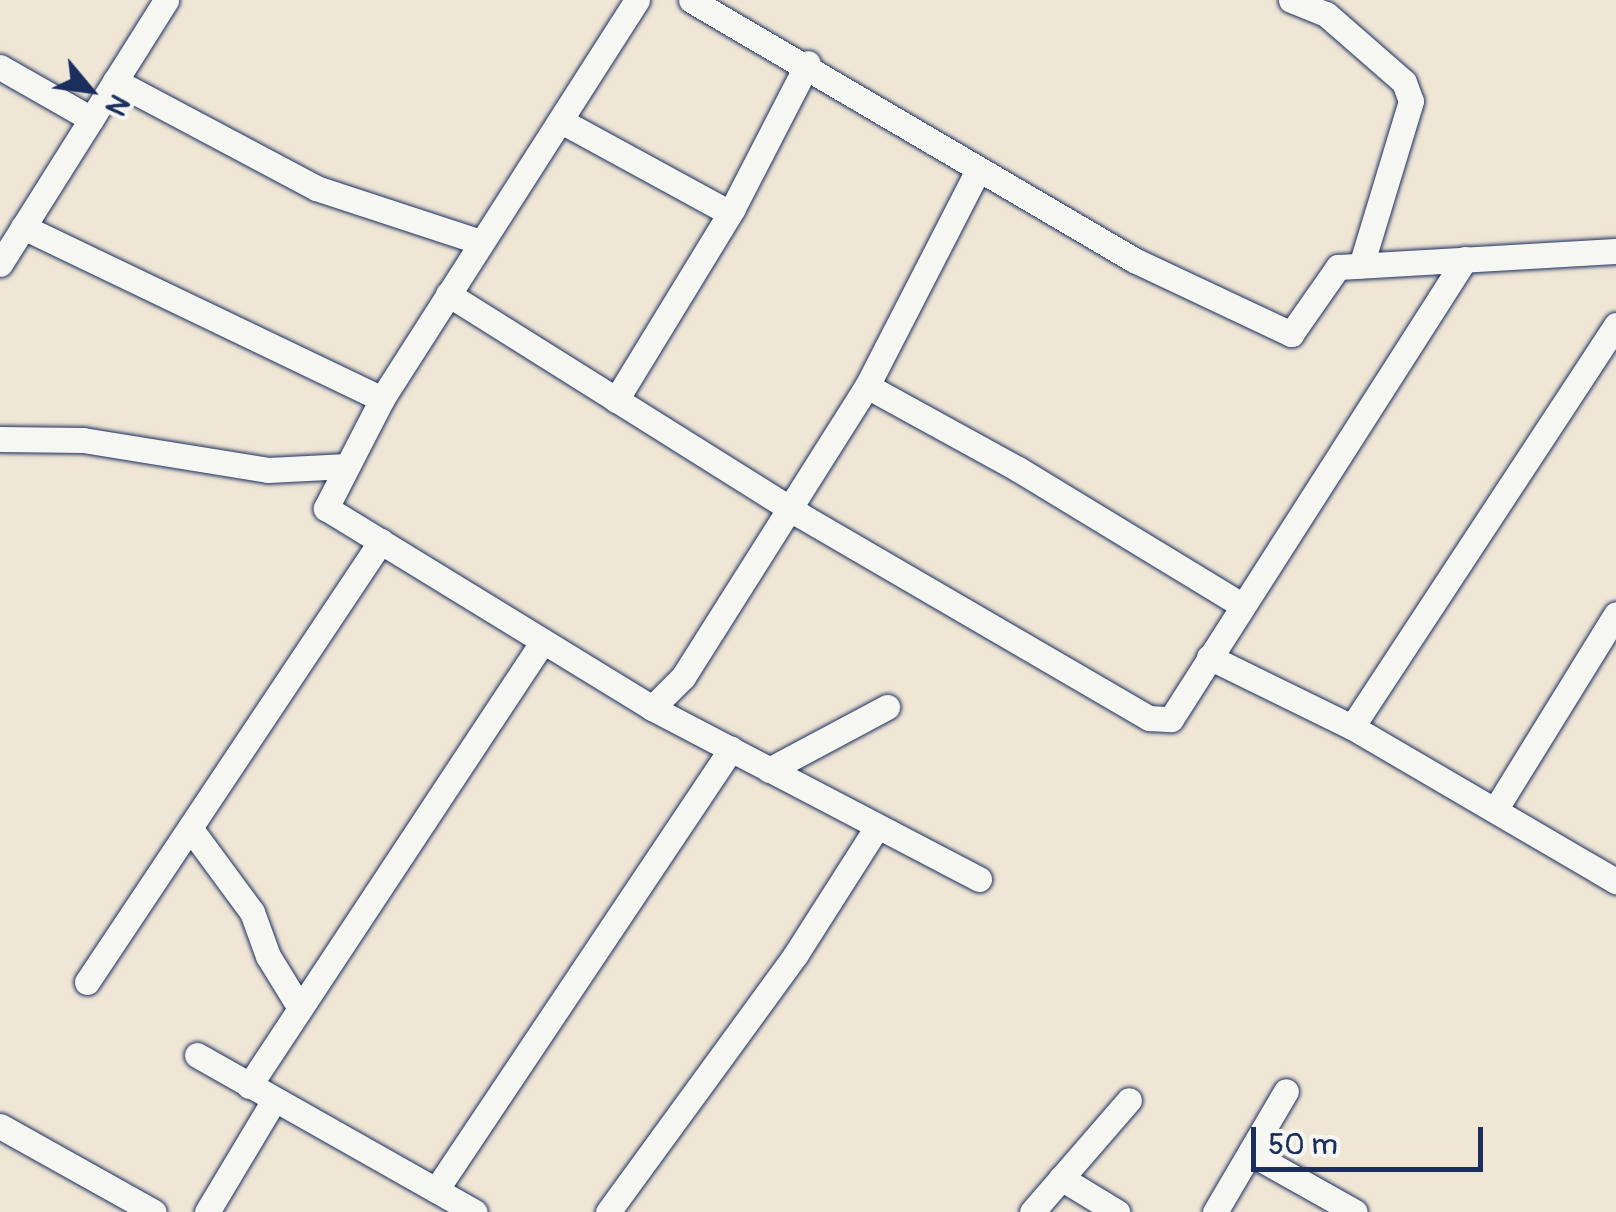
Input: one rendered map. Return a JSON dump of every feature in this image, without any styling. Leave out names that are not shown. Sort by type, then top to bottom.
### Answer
[{"type":"street","points":[[2,258],[166,0]]},
{"type":"street","points":[[637,0],[563,122],[480,242],[382,399],[326,508],[652,708],[979,879]]},
{"type":"street","points":[[691,0],[808,64],[842,92],[1134,260],[1291,334],[1338,266],[1616,250]]},
{"type":"street","points":[[1291,0],[1326,14],[1404,82],[1411,101],[1362,266]]},
{"type":"street","points":[[616,400],[730,213],[808,64]]},
{"type":"street","points":[[0,67],[91,119]]},
{"type":"street","points":[[115,80],[316,188],[480,242]]},
{"type":"street","points":[[563,122],[730,213]]},
{"type":"street","points":[[652,708],[684,677],[866,386],[978,170]]},
{"type":"street","points":[[24,227],[382,399]]},
{"type":"street","points":[[448,294],[789,508],[1149,718],[1170,719],[1465,259]]},
{"type":"street","points":[[1352,727],[1616,325]]},
{"type":"street","points":[[866,386],[1018,468],[1242,606]]},
{"type":"street","points":[[0,439],[83,440],[268,470],[347,466]]},
{"type":"street","points":[[88,982],[381,542]]},
{"type":"street","points":[[1495,810],[1616,614]]},
{"type":"street","points":[[249,1086],[543,641]]},
{"type":"street","points":[[1209,657],[1352,727],[1616,881]]},
{"type":"street","points":[[769,770],[888,707]]},
{"type":"street","points":[[436,1190],[732,749]]},
{"type":"street","points":[[608,1212],[796,954],[877,827]]},
{"type":"street","points":[[190,828],[252,912],[268,956],[300,1008]]},
{"type":"street","points":[[197,1055],[475,1212]]},
{"type":"street","points":[[1215,1212],[1286,1091]]},
{"type":"street","points":[[208,1212],[274,1100]]},
{"type":"street","points":[[1032,1212],[1129,1100]]},
{"type":"street","points":[[0,1126],[154,1212]]},
{"type":"street","points":[[1250,1152],[1355,1212]]},
{"type":"street","points":[[1062,1178],[1117,1212]]}]
